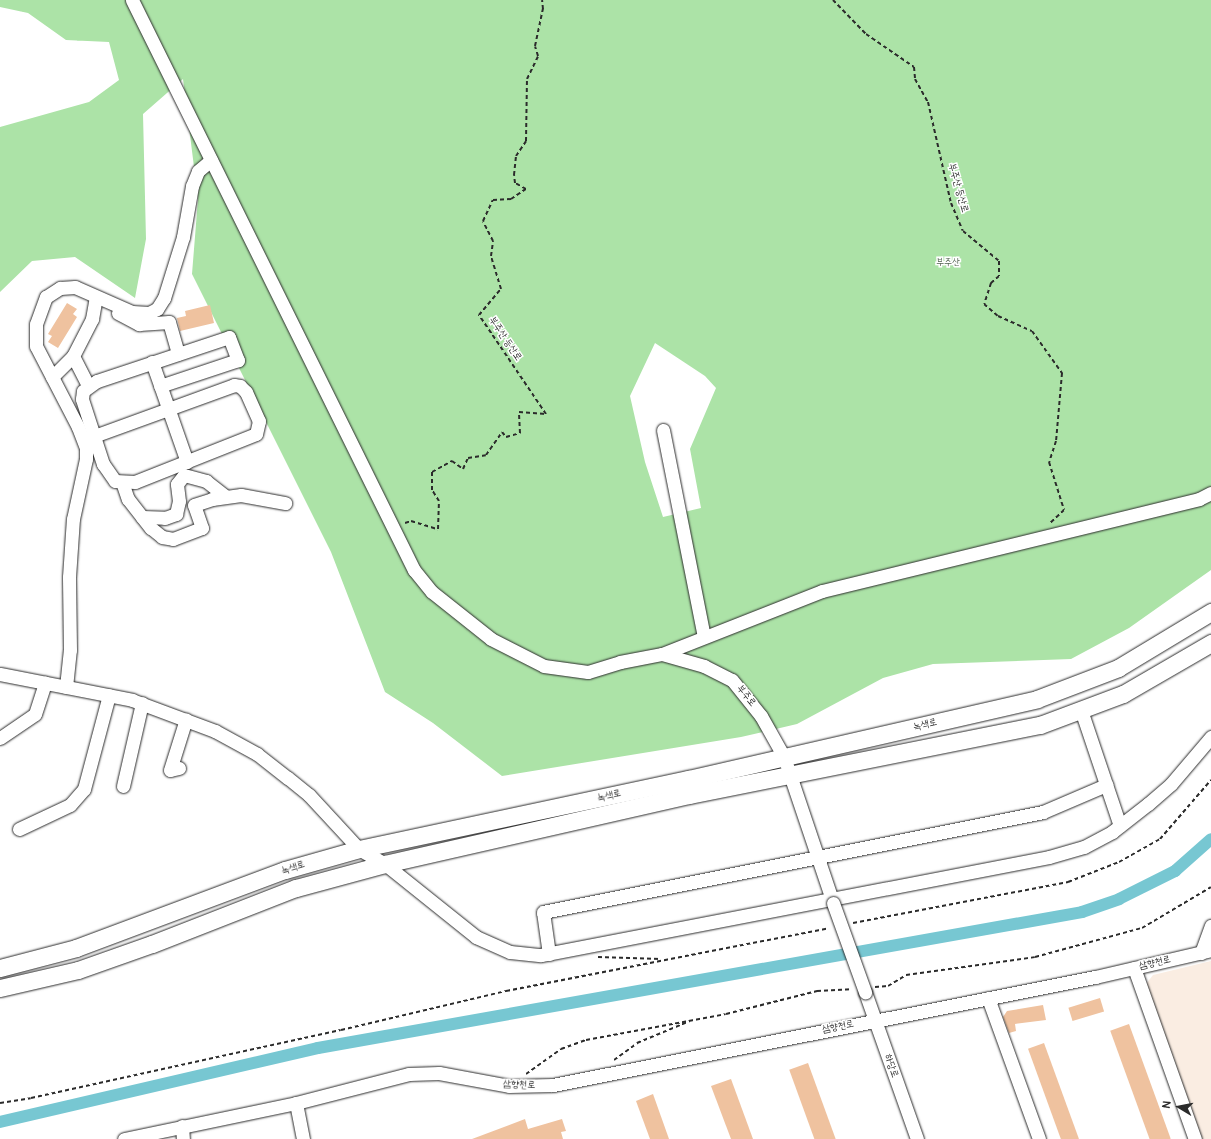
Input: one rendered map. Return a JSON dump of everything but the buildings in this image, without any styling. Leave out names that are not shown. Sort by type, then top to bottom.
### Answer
[{"type":"main road","name":"녹색로","points":[[0,968],[76,948],[285,870],[359,849],[784,757],[1037,699],[1118,668],[1211,612]]},
{"type":"main road","name":"녹색로","points":[[0,988],[78,970],[152,944],[296,888],[385,864],[689,795],[1040,725],[1122,694],[1211,643]]},
{"type":"street","points":[[132,0],[414,570],[432,592],[491,639],[544,666],[588,672],[620,662],[662,654],[822,591],[1199,499],[1211,493]]},
{"type":"street","points":[[66,687],[70,650],[69,577],[73,519],[86,458],[86,448],[78,427],[36,346],[36,324],[46,297],[60,288],[75,287],[132,312],[149,313],[157,309],[164,298],[183,238],[192,186],[198,171],[211,160]]},
{"type":"street","points":[[52,377],[73,356],[92,319],[96,296]]},
{"type":"street","points":[[116,306],[119,314],[139,324],[169,322],[178,354]]},
{"type":"street","points":[[94,436],[234,385],[240,386],[246,392],[259,421],[256,434],[251,438],[135,482],[122,482],[110,476],[94,436],[82,399],[83,391],[88,386],[152,362],[229,337],[238,360],[160,386]]},
{"type":"street","points":[[73,356],[88,386]]},
{"type":"street","points":[[152,362],[187,462]]},
{"type":"street","points":[[663,430],[704,637]]},
{"type":"street","points":[[142,517],[165,518],[176,514],[179,501],[176,484],[184,475],[206,481],[225,496]]},
{"type":"street","points":[[122,482],[128,499],[142,517],[162,537],[173,538],[202,528],[194,505],[225,496],[241,495],[285,503]]},
{"type":"street","name":"부주로","points":[[662,654],[704,666],[732,680],[761,716],[784,757]]},
{"type":"street","points":[[0,674],[109,695],[142,703],[215,731],[257,754],[310,795],[359,849],[385,864],[476,937],[510,952],[548,954],[832,900],[1084,847],[1120,826],[1171,784],[1211,737]]},
{"type":"street","points":[[0,738],[35,714],[45,683]]},
{"type":"street","points":[[19,829],[70,805],[84,789],[109,695]]},
{"type":"street","points":[[123,786],[142,703]]},
{"type":"street","points":[[1081,710],[1120,826]]},
{"type":"street","points":[[179,768],[170,770],[186,719]]},
{"type":"street","points":[[784,757],[789,776],[832,900]]},
{"type":"street","points":[[548,954],[543,912],[1043,812],[1106,785]]},
{"type":"street","name":"하당로","points":[[832,900],[917,1139]]},
{"type":"street","points":[[1206,952],[1211,926]]},
{"type":"street","name":"삼향천로","points":[[130,1138],[296,1103],[409,1074],[439,1073],[509,1086],[553,1085],[988,998],[1206,952]]},
{"type":"street","points":[[1134,968],[1195,1139]]},
{"type":"street","points":[[988,998],[1039,1139]]},
{"type":"street","points":[[296,1103],[303,1139]]},
{"type":"street","points":[[182,1126],[183,1139]]},
{"type":"path","name":"부주산 등산로","points":[[394,528],[411,520],[438,529],[439,501],[432,490],[432,472],[452,461],[463,469],[468,458],[486,455],[502,432],[506,437],[520,433],[519,412],[546,414],[479,315],[501,289],[491,256],[493,241],[483,221],[493,200],[511,199],[526,189],[515,183],[514,175],[516,156],[526,141],[527,79],[538,56],[535,46],[543,9],[542,0]]},
{"type":"path","name":"부주산 등산로","points":[[833,0],[866,34],[914,67],[915,79],[928,102],[951,203],[963,231],[999,261],[999,276],[991,283],[984,304],[998,316],[1032,331],[1062,373],[1056,441],[1049,462],[1064,510],[1050,523],[1043,525]]},
{"type":"path","points":[[845,924],[1068,882],[1119,862],[1160,839],[1211,780]]},
{"type":"path","points":[[0,1103],[31,1098],[334,1032],[506,991],[830,927]]},
{"type":"path","points":[[596,957],[666,959]]},
{"type":"path","points":[[608,1064],[636,1043],[695,1019]]},
{"type":"shaded area","points":[[1211,961],[1211,1139],[1201,1139],[1146,984],[1153,975]]},
{"type":"green space","name":"부주산","points":[[0,0],[1211,0],[1211,570],[1129,628],[1071,659],[933,664],[883,678],[797,724],[741,737],[502,776],[433,723],[385,692],[331,552],[192,274],[198,199],[183,79],[143,114],[146,239],[135,298],[75,257],[32,261],[0,292],[0,127],[89,102],[119,80],[109,42],[66,40],[28,13],[0,7]],"holes":[[[655,343],[705,376],[716,388],[690,449],[701,508],[663,517],[645,462],[630,396]]]},
{"type":"waterway","points":[[0,1122],[318,1048],[1082,912],[1119,899],[1175,871],[1211,839]]}]
